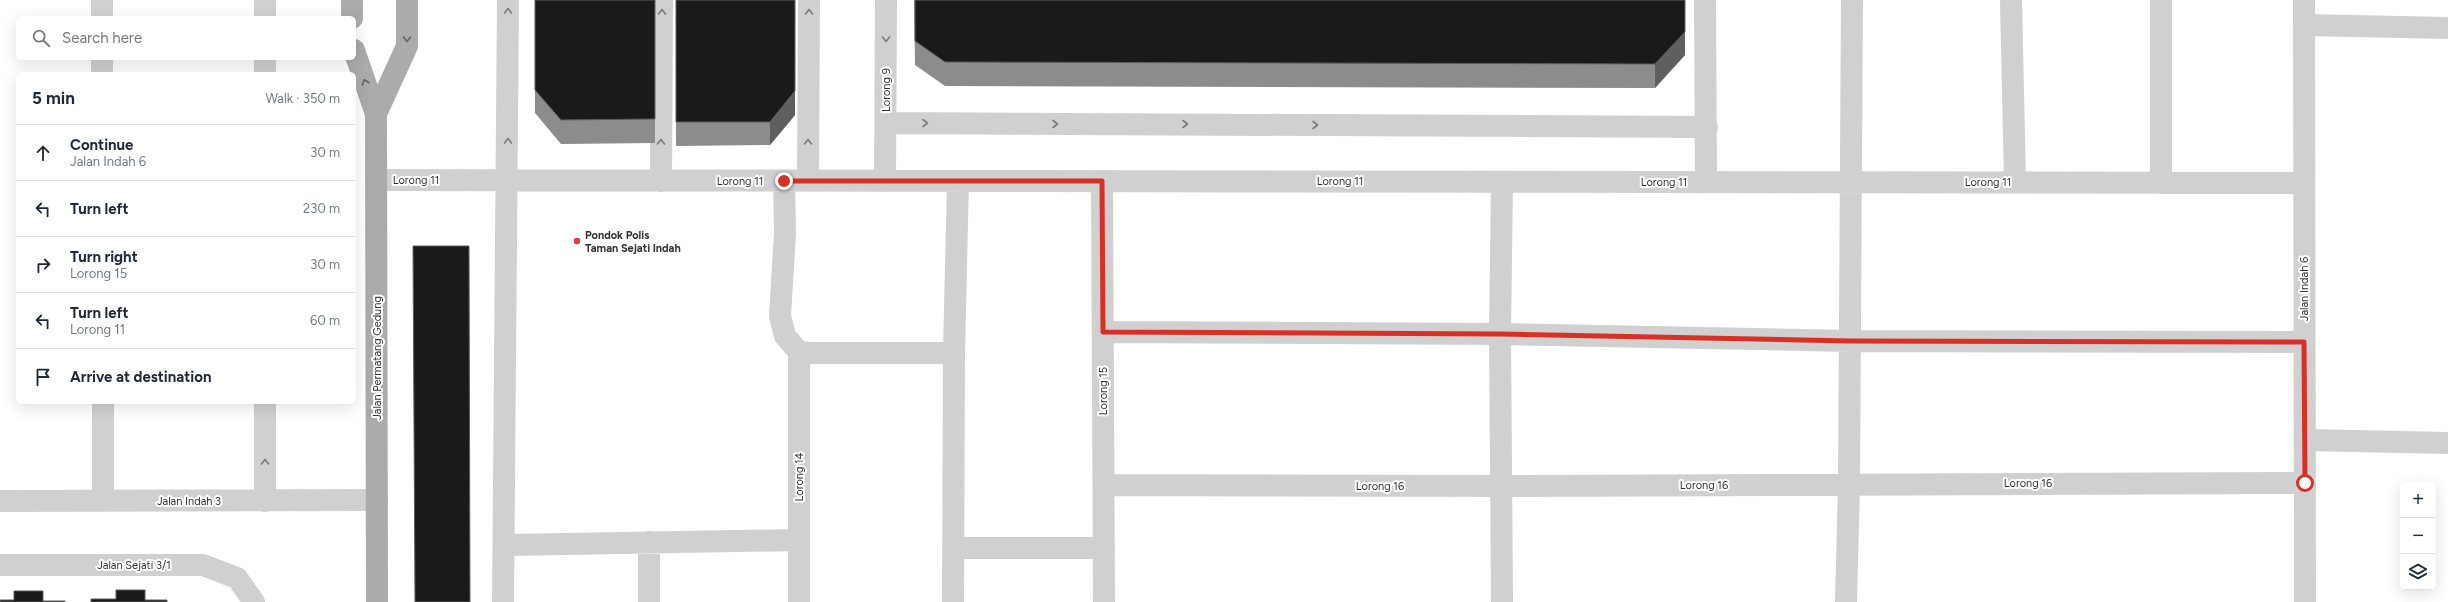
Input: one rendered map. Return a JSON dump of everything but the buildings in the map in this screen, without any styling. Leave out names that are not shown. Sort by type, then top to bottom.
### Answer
[{"type":"main road","points":[[352,0],[352,16]]},
{"type":"main road","name":"Jalan Permatang Gedung","points":[[376,114],[407,46],[407,0]]},
{"type":"main road","name":"Jalan Permatang Gedung","points":[[356,56],[376,114],[377,602]]},
{"type":"street","points":[[102,0],[102,16]]},
{"type":"street","points":[[265,0],[265,16]]},
{"type":"street","points":[[503,602],[508,180],[508,0]]},
{"type":"street","points":[[661,181],[662,0]]},
{"type":"street","points":[[808,0],[808,181]]},
{"type":"street","name":"Lorong 9","points":[[885,181],[886,0]]},
{"type":"street","points":[[1705,0],[1707,127],[1706,182]]},
{"type":"street","points":[[1846,602],[1849,484],[1852,0]]},
{"type":"street","points":[[2011,0],[2015,182]]},
{"type":"street","points":[[2161,0],[2161,183]]},
{"type":"street","name":"Jalan Indah 6","points":[[2304,0],[2305,602]]},
{"type":"street","points":[[2304,25],[2448,28]]},
{"type":"street","points":[[102,60],[102,72]]},
{"type":"street","points":[[265,60],[265,72]]},
{"type":"street","points":[[886,123],[1707,127]]},
{"type":"street","name":"Lorong 11","points":[[376,180],[2304,183]]},
{"type":"street","points":[[784,181],[785,233],[780,316],[785,336],[799,352],[954,353]]},
{"type":"street","points":[[953,602],[952,548],[954,353],[958,181]]},
{"type":"street","name":"Lorong 15","points":[[1102,181],[1104,602]]},
{"type":"street","points":[[1502,182],[1500,334],[1502,602]]},
{"type":"street","points":[[1103,332],[1500,334],[1850,341],[2304,342]]},
{"type":"street","name":"Lorong 14","points":[[799,352],[799,602]]},
{"type":"street","points":[[103,404],[103,501]]},
{"type":"street","points":[[265,404],[265,501]]},
{"type":"street","points":[[2305,440],[2448,443]]},
{"type":"street","name":"Lorong 16","points":[[1104,485],[1502,486],[2305,483]]},
{"type":"street","name":"Jalan Indah 3","points":[[0,501],[377,500]]},
{"type":"street","points":[[504,545],[799,540]]},
{"type":"street","points":[[649,542],[649,602]]},
{"type":"street","points":[[952,548],[1104,548]]},
{"type":"street","name":"Jalan Sejati 3/1","points":[[0,565],[203,565],[237,578],[254,602]]},
{"type":"place","name":"Pondok Polis Taman Sejati Indah","points":[[577,241]]},
{"type":"route","points":[[784,181],[1102,181],[1103,332],[1500,334],[1850,341],[2304,342],[2305,483]]}]
